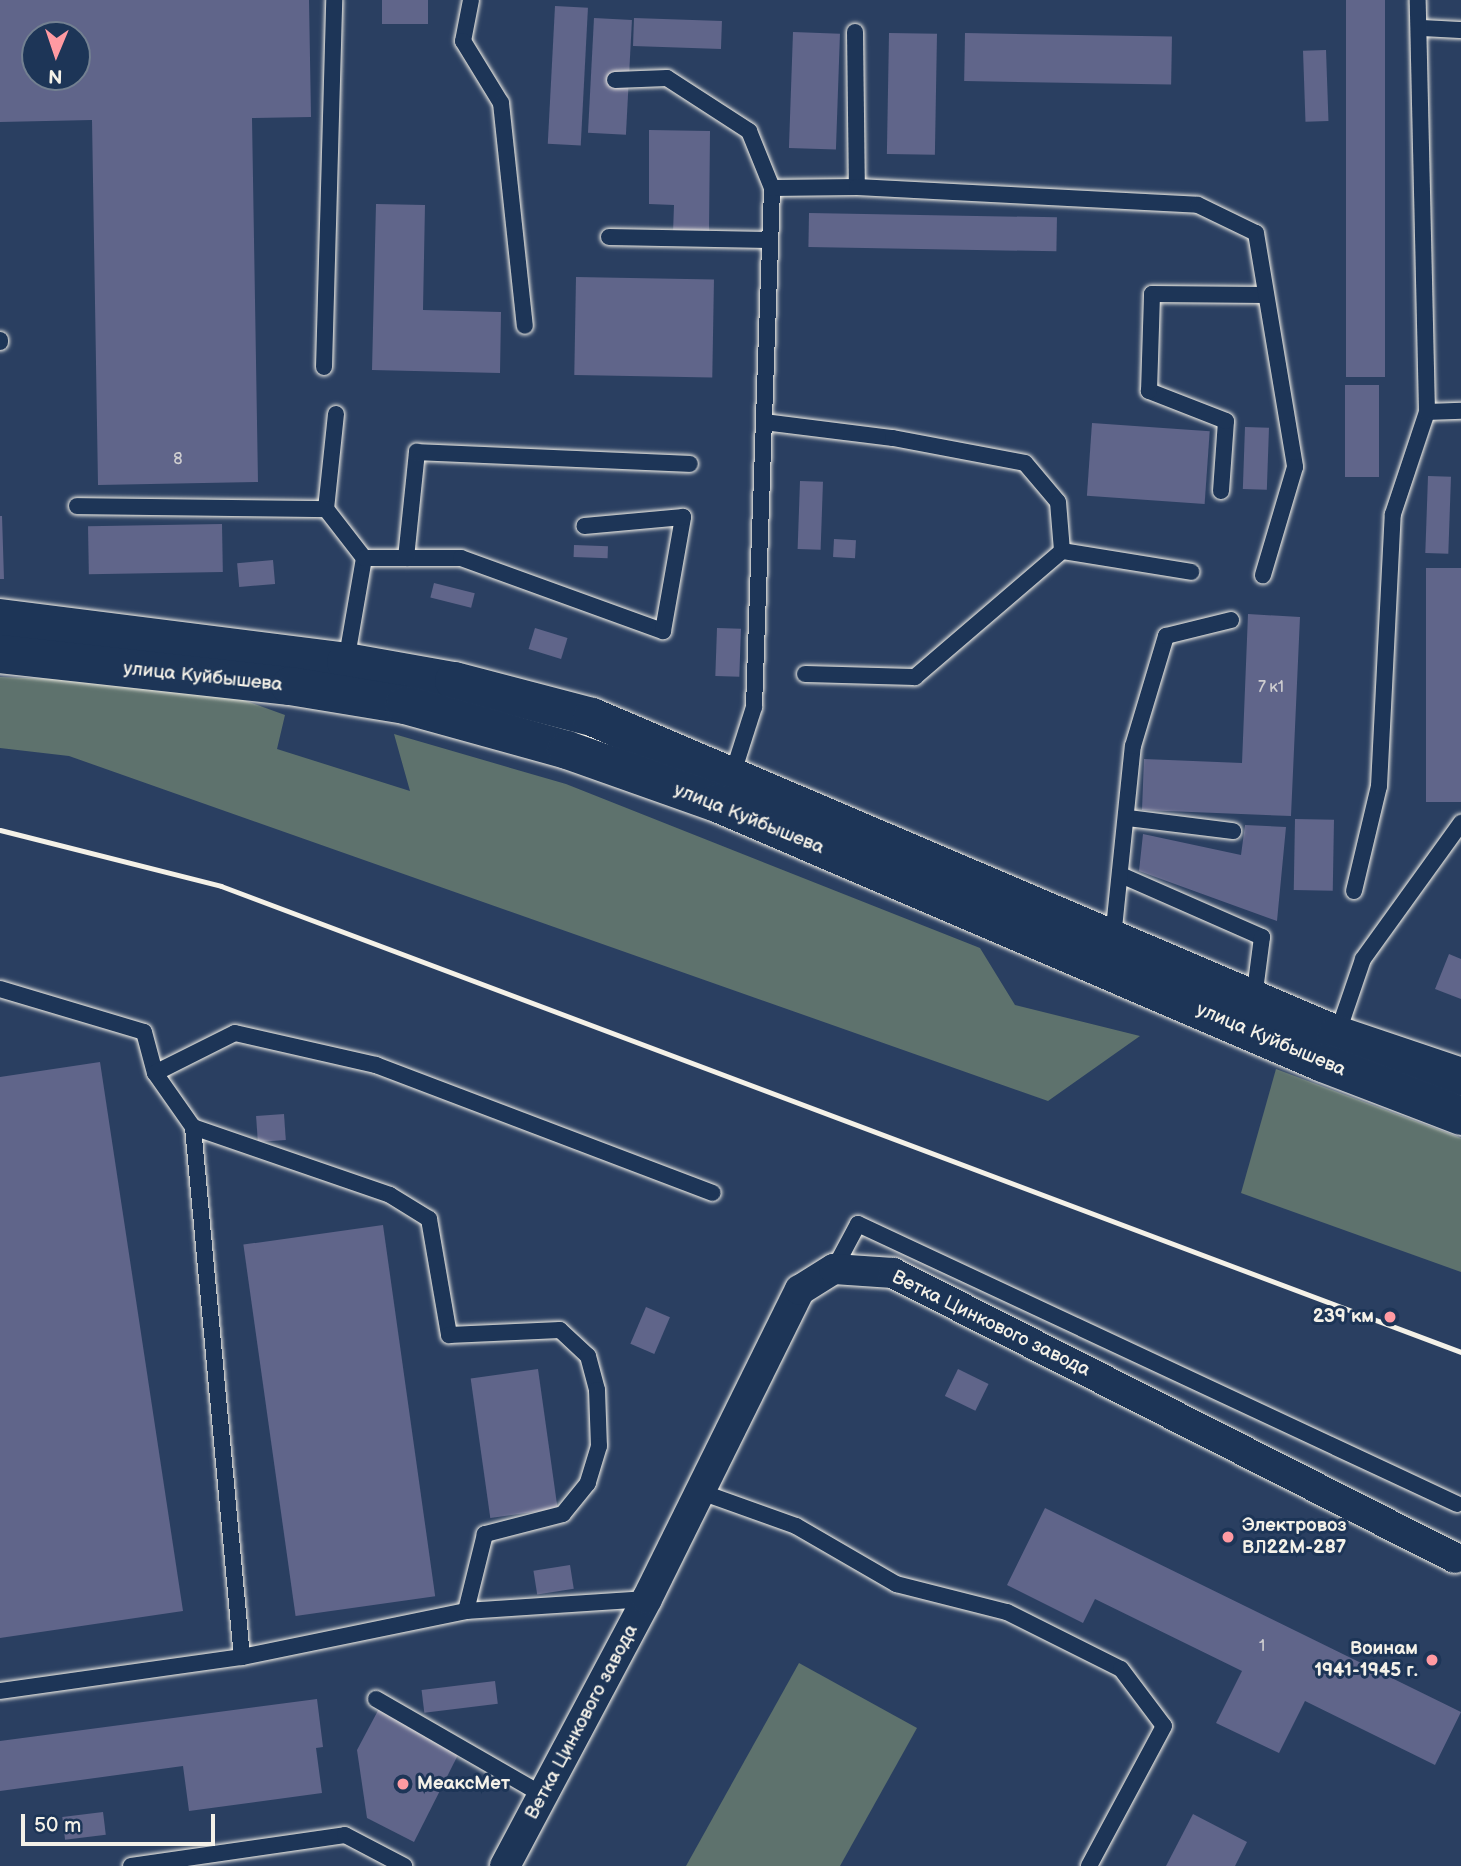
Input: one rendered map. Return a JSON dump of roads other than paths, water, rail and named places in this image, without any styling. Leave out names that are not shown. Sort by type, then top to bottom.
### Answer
[{"type":"main road","name":"улица Куйбышева","points":[[0,618],[346,662],[454,681],[592,717],[725,790],[1323,1063],[1461,1116]]},
{"type":"main road","name":"улица Куйбышева","points":[[0,654],[290,686],[405,705],[725,790],[1113,939],[1337,1035],[1461,1077]]},
{"type":"street","name":"Ветка Цинкового завода","points":[[505,1866],[647,1599],[800,1290],[834,1269],[893,1273],[1455,1558]]},
{"type":"lane","points":[[324,367],[334,0]]},
{"type":"lane","points":[[471,0],[463,41],[501,103],[525,326]]},
{"type":"lane","points":[[1354,891],[1379,786],[1393,514],[1427,412],[1421,28],[1418,0]]},
{"type":"lane","points":[[1421,28],[1461,30]]},
{"type":"lane","points":[[855,32],[857,187]]},
{"type":"lane","points":[[615,80],[667,78],[749,131],[772,188],[768,240],[765,422],[754,707],[725,790]]},
{"type":"lane","points":[[772,188],[857,187],[1198,205],[1256,233],[1295,467],[1263,575]]},
{"type":"lane","points":[[609,237],[768,240]]},
{"type":"lane","points":[[1221,491],[1226,421],[1149,391],[1152,294],[1266,295]]},
{"type":"lane","points":[[1427,412],[1461,411]]},
{"type":"lane","points":[[336,414],[326,509],[364,558],[346,662]]},
{"type":"lane","points":[[765,422],[893,438],[1025,463],[1058,502],[1062,551]]},
{"type":"lane","points":[[406,558],[416,452],[690,464]]},
{"type":"lane","points":[[77,506],[326,509]]},
{"type":"lane","points":[[364,558],[461,558],[663,631],[683,517],[584,526]]},
{"type":"lane","points":[[805,674],[915,677],[1062,551],[1191,572]]},
{"type":"lane","points":[[1113,939],[1123,876],[1133,746],[1166,636],[1231,620]]},
{"type":"lane","points":[[1128,818],[1233,831]]},
{"type":"lane","points":[[1337,1035],[1363,960],[1461,823]]},
{"type":"lane","points":[[1123,876],[1262,937],[1254,999]]},
{"type":"lane","points":[[0,989],[144,1032],[155,1073],[193,1127],[242,1657]]},
{"type":"lane","points":[[155,1073],[235,1033],[376,1065],[713,1193]]},
{"type":"lane","points":[[193,1127],[390,1195],[429,1219],[449,1335],[560,1330],[588,1356],[597,1390],[599,1446],[588,1483],[563,1514],[485,1534],[466,1611]]},
{"type":"lane","points":[[834,1269],[858,1224],[1457,1504]]},
{"type":"lane","points":[[701,1492],[796,1526],[896,1584],[1007,1612],[1122,1669],[1164,1726],[1088,1866]]},
{"type":"lane","points":[[0,1691],[242,1657],[466,1611],[647,1599]]},
{"type":"lane","points":[[376,1699],[543,1795]]},
{"type":"lane","points":[[131,1866],[345,1835],[404,1866]]},
{"type":"railway","points":[[0,830],[221,886],[1461,1352]]},
{"type":"place","name":"239 км","points":[[1390,1317]]},
{"type":"place","name":"Электровоз ВЛ22М-287","points":[[1228,1537]]},
{"type":"place","name":"Воинам 1941-1945 г.","points":[[1432,1660]]},
{"type":"place","name":"МеаксМет","points":[[403,1784]]}]
